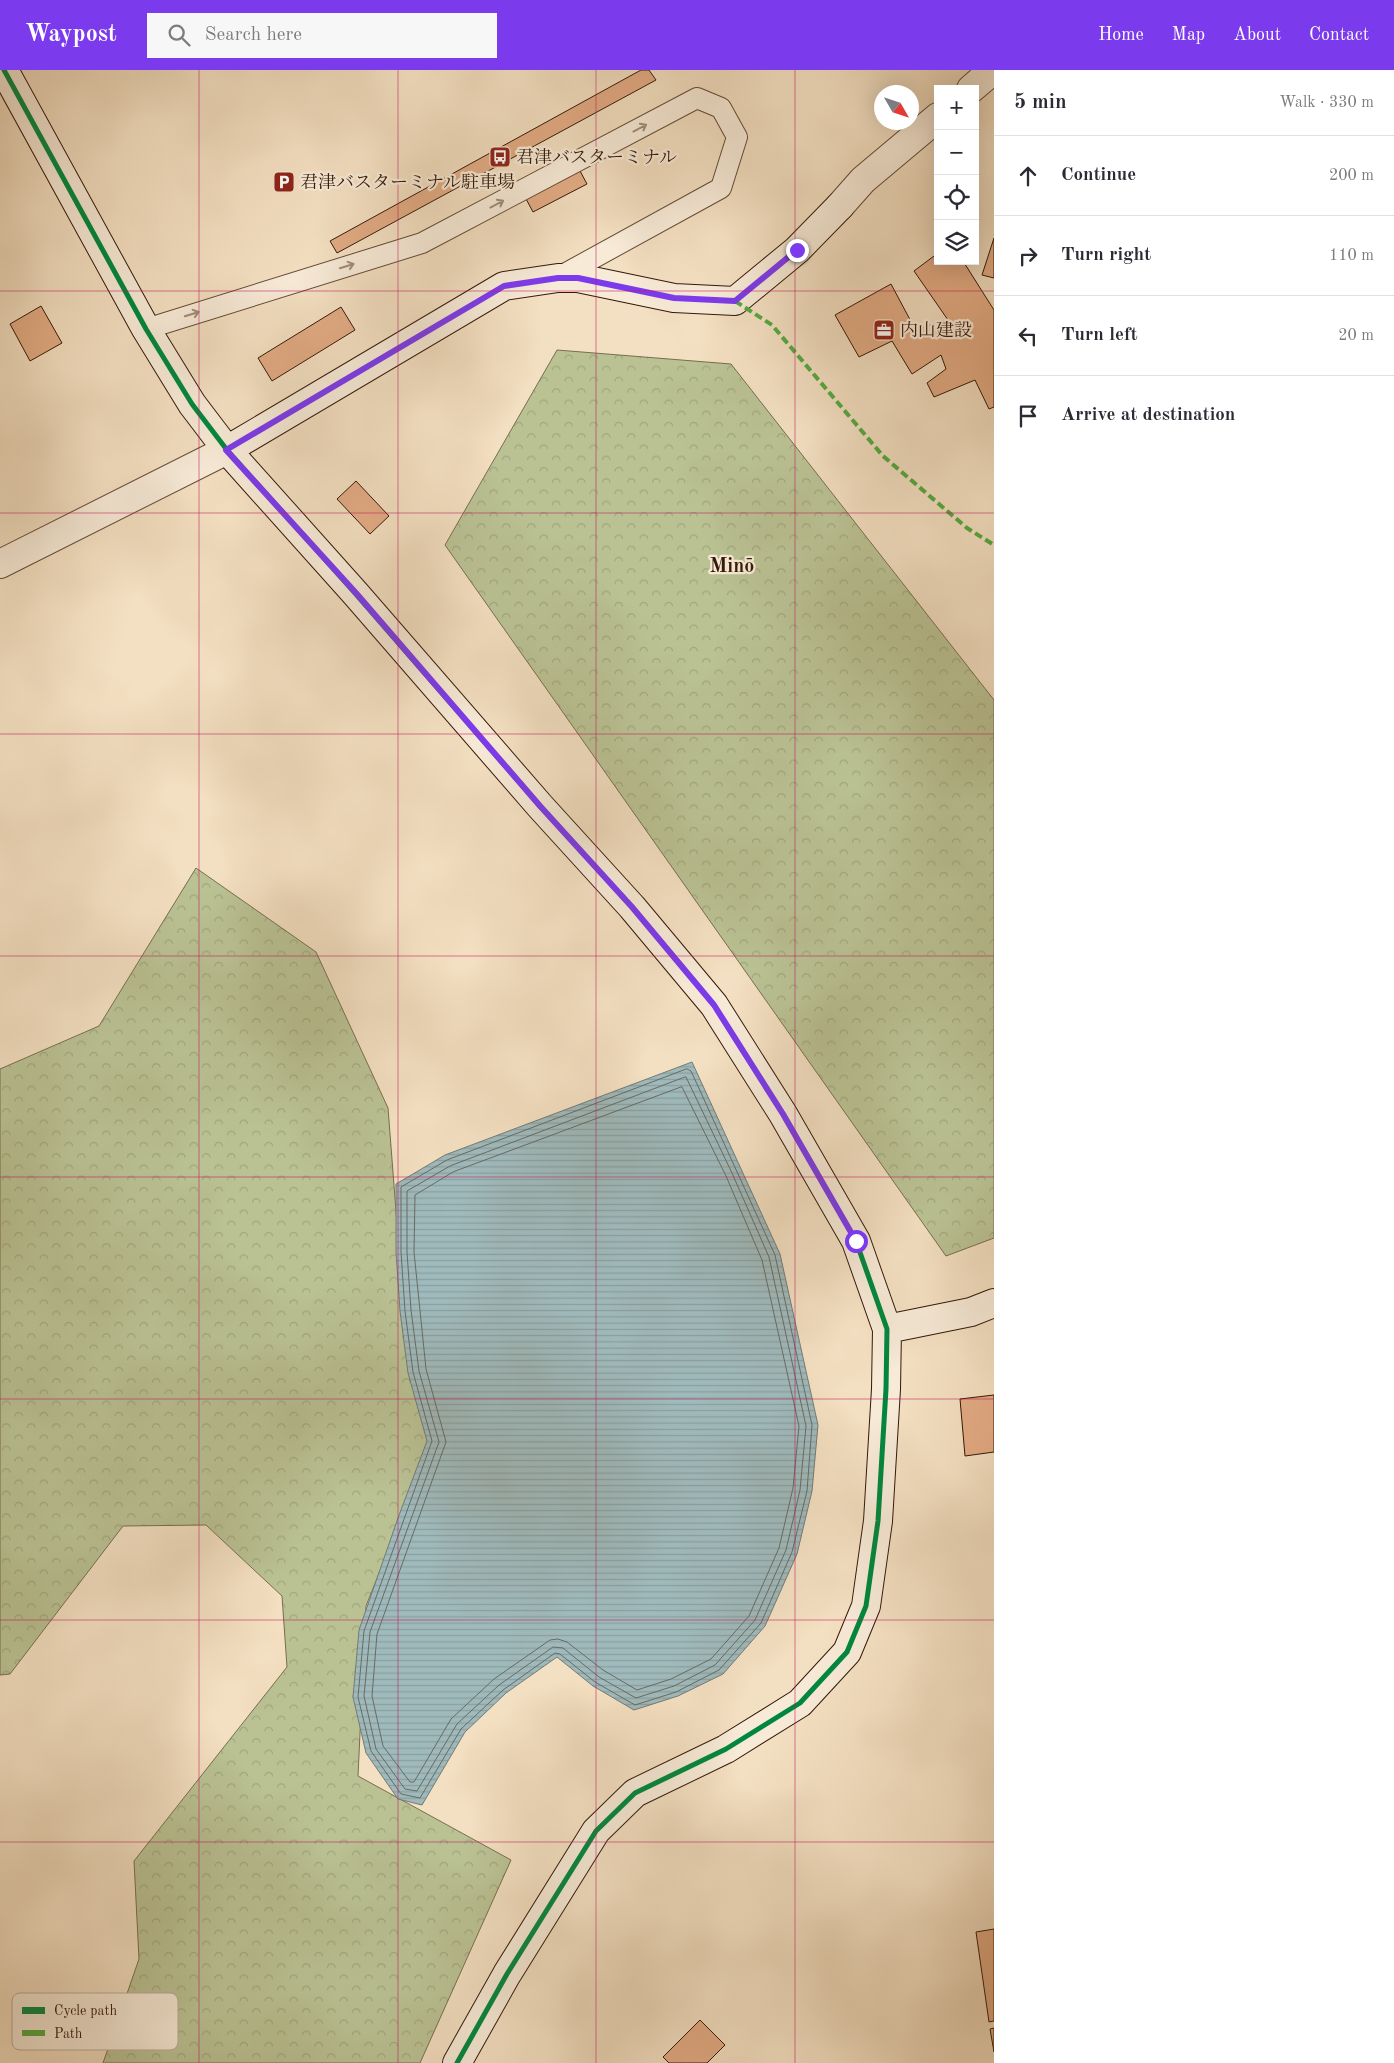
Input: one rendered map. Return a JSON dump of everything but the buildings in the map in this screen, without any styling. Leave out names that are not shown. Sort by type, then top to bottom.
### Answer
[{"type":"street","points":[[4,70],[146,329],[192,404],[226,450],[356,593],[540,806],[632,907],[714,1005],[783,1114],[856,1241],[887,1329],[886,1389],[878,1521],[866,1606],[847,1652],[800,1703],[726,1749],[635,1793],[596,1831],[507,1974],[456,2063]]},
{"type":"street","points":[[976,85],[993,70]]},
{"type":"street","points":[[0,564],[226,450],[504,286],[558,278],[578,278],[674,298],[735,301],[797,250],[863,180],[934,120]]},
{"type":"street","points":[[887,1329],[971,1312],[994,1303]]},
{"type":"lane","points":[[146,329],[422,243],[697,98],[721,108],[737,137],[721,188],[558,278]]},
{"type":"green space","points":[[557,350],[731,364],[994,700],[994,1238],[946,1256],[445,545]]},
{"type":"green space","points":[[196,868],[316,952],[388,1108],[405,1327],[429,1448],[366,1606],[358,1776],[511,1860],[420,2063],[103,2063],[108,2050],[178,2050],[178,1993],[127,1993],[139,1959],[134,1861],[287,1667],[282,1596],[206,1525],[123,1526],[10,1674],[0,1675],[0,1069],[99,1026]]},
{"type":"water","points":[[692,1062],[780,1254],[818,1425],[812,1491],[797,1554],[765,1626],[723,1674],[678,1696],[634,1710],[593,1686],[557,1657],[506,1693],[465,1732],[422,1805],[398,1799],[366,1753],[353,1697],[359,1630],[427,1441],[408,1373],[400,1311],[396,1252],[396,1184],[445,1155]]},
{"type":"marked path","points":[[735,301],[772,325],[883,456],[967,528],[994,545]]},
{"type":"cycle path","points":[[4,70],[146,329],[192,404],[227,450],[355,593],[540,806],[632,907],[714,1005],[783,1114],[856,1241],[887,1329],[886,1389],[878,1521],[866,1606],[847,1652],[800,1703],[726,1749],[635,1793],[596,1831],[507,1974],[457,2063]]},
{"type":"place","name":"君津バスターミナル","points":[[500,157]]},
{"type":"place","name":"君津バスターミナル駐車場","points":[[284,182]]},
{"type":"place","name":"内山建設","points":[[884,330]]},
{"type":"district","name":"Minō","points":[[732,565]]},
{"type":"route","points":[[797,250],[735,301],[674,298],[578,278],[558,278],[504,286],[226,450],[356,593],[540,806],[632,907],[714,1005],[783,1114],[856,1241]]}]
